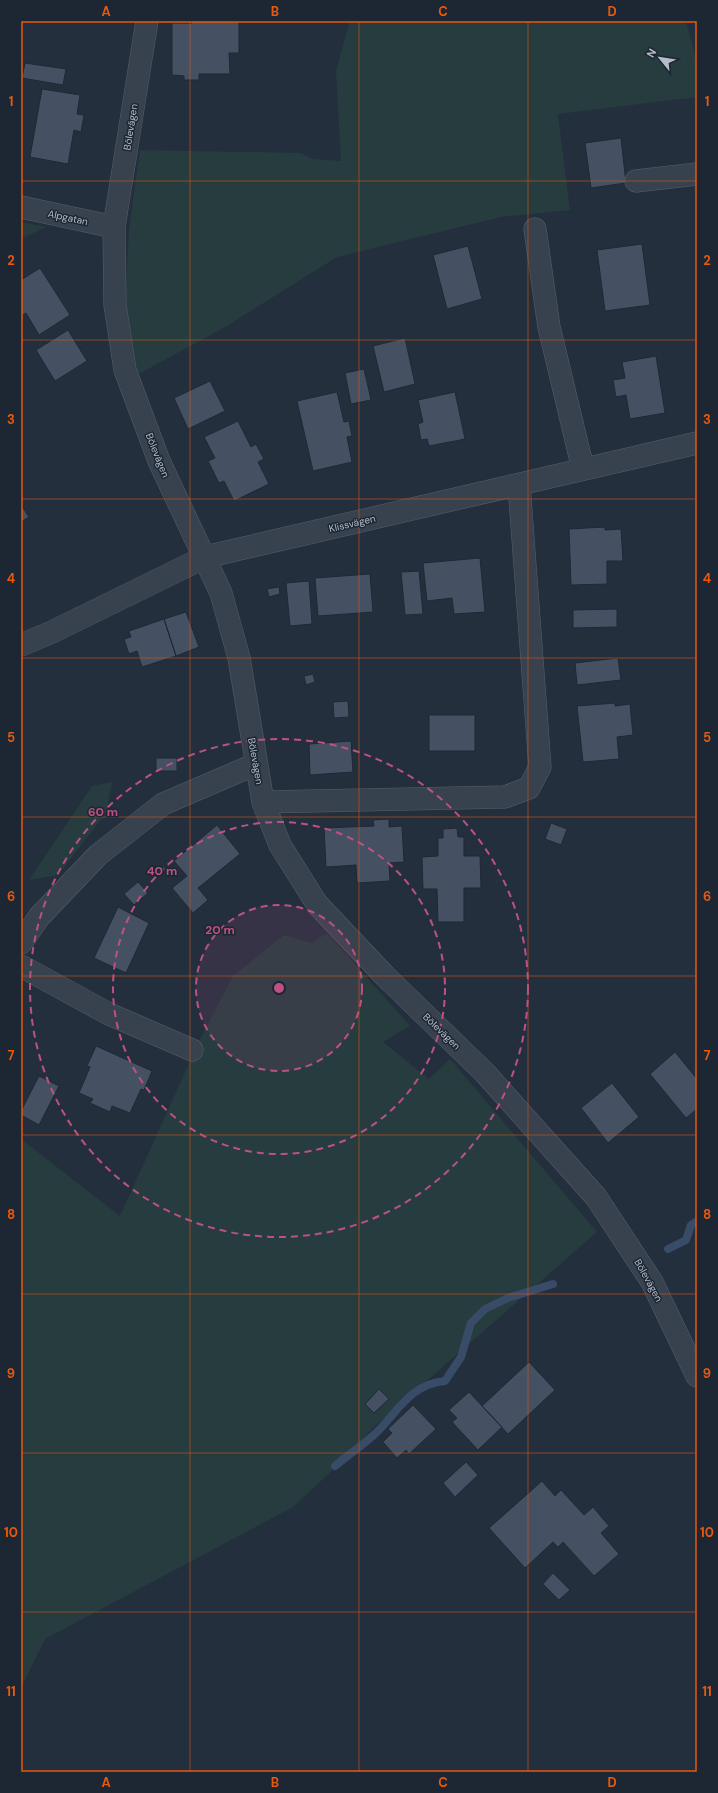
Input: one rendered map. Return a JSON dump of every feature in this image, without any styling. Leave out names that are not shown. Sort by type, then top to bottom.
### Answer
[{"type":"street","name":"Bölevägen","points":[[147,21],[114,227],[115,305],[126,370],[159,460],[221,593],[239,658],[263,802],[280,845],[317,904],[385,976],[485,1073],[596,1197],[652,1282],[697,1376]]},
{"type":"street","points":[[636,181],[697,174]]},
{"type":"street","name":"Alpgatan","points":[[21,207],[114,227]]},
{"type":"street","points":[[535,229],[549,327],[583,469]]},
{"type":"street","name":"Klissvägen","points":[[21,645],[52,632],[205,556],[697,443]]},
{"type":"street","points":[[263,802],[505,797],[529,788],[540,767],[518,485]]},
{"type":"street","points":[[21,943],[39,917],[98,855],[163,804],[256,764]]},
{"type":"street","points":[[21,966],[109,1014],[192,1050]]},
{"type":"path","points":[[696,21],[697,26]]},
{"type":"green space","points":[[350,21],[686,21],[697,62],[697,97],[558,114],[570,210],[501,217],[337,257],[227,326],[135,376],[125,303],[129,229],[140,150],[301,153],[313,159],[341,161],[336,71]]},
{"type":"green space","points":[[21,222],[46,227],[21,239]]},
{"type":"green space","points":[[112,782],[106,813],[58,875],[29,880],[92,786]]},
{"type":"green space","points":[[327,933],[410,1026],[383,1042],[429,1079],[450,1059],[597,1232],[374,1427],[339,1464],[293,1507],[45,1639],[21,1688],[21,1139],[120,1216],[201,1037],[233,976],[284,935],[312,943]]},
{"type":"building","points":[[192,21],[239,21],[239,53],[229,53],[230,74],[199,74],[199,80],[184,80],[184,76],[172,75],[172,23],[192,23]]},
{"type":"building","points":[[25,63],[66,69],[63,85],[22,78]]},
{"type":"building","points":[[42,89],[80,95],[77,114],[84,115],[81,132],[74,130],[68,164],[30,157]]},
{"type":"building","points":[[621,138],[626,183],[591,188],[585,143]]},
{"type":"building","points":[[642,244],[650,305],[605,311],[597,250]]},
{"type":"building","points":[[468,246],[482,299],[447,309],[433,255]]},
{"type":"building","points":[[40,268],[70,315],[39,335],[26,313],[21,316],[21,280]]},
{"type":"building","points":[[68,330],[87,361],[55,381],[36,350]]},
{"type":"building","points":[[405,338],[415,384],[384,392],[373,346]]},
{"type":"building","points":[[656,356],[665,413],[630,419],[626,395],[616,397],[613,380],[625,378],[622,362]]},
{"type":"building","points":[[364,369],[371,400],[351,404],[345,373]]},
{"type":"building","points":[[210,381],[225,411],[188,429],[174,398]]},
{"type":"building","points":[[337,392],[344,422],[349,421],[352,436],[347,437],[352,462],[313,471],[297,401]]},
{"type":"building","points":[[455,392],[465,439],[429,446],[427,439],[421,440],[418,424],[423,422],[418,400]]},
{"type":"building","points":[[238,421],[251,447],[256,444],[264,459],[258,462],[269,484],[234,501],[224,481],[219,483],[208,461],[215,458],[204,437]]},
{"type":"building","points":[[21,505],[29,517],[21,522]]},
{"type":"building","points":[[605,527],[605,530],[621,529],[623,561],[607,561],[607,584],[571,585],[569,529]]},
{"type":"building","points":[[480,558],[485,612],[454,614],[452,598],[427,601],[423,563]]},
{"type":"building","points":[[419,571],[423,614],[405,615],[401,572]]},
{"type":"building","points":[[370,574],[373,612],[318,616],[315,578]]},
{"type":"building","points":[[309,581],[312,624],[290,626],[286,583]]},
{"type":"building","points":[[279,587],[280,594],[269,597],[267,589]]},
{"type":"building","points":[[617,609],[617,627],[573,628],[573,610]]},
{"type":"building","points":[[186,612],[199,647],[176,656],[164,619]]},
{"type":"building","points":[[164,619],[176,656],[142,667],[137,651],[129,654],[124,639],[131,637],[129,631]]},
{"type":"building","points":[[618,658],[621,680],[577,685],[575,663]]},
{"type":"building","points":[[313,674],[315,682],[306,685],[304,676]]},
{"type":"building","points":[[348,701],[349,717],[334,718],[333,702]]},
{"type":"building","points":[[615,703],[615,706],[630,704],[633,735],[617,737],[619,759],[583,762],[577,706]]},
{"type":"building","points":[[429,715],[475,715],[475,751],[429,751]]},
{"type":"building","points":[[351,741],[353,772],[310,775],[309,744]]},
{"type":"building","points":[[156,758],[177,758],[177,771],[156,771]]},
{"type":"building","points":[[389,819],[389,827],[402,826],[404,862],[389,863],[390,881],[357,883],[356,865],[326,867],[324,828],[374,826],[373,820]]},
{"type":"building","points":[[551,823],[567,829],[561,845],[545,839]]},
{"type":"building","points":[[217,825],[240,854],[198,888],[208,900],[193,913],[172,888],[187,876],[174,861]]},
{"type":"building","points":[[457,828],[458,837],[464,837],[464,856],[480,856],[481,888],[464,888],[464,922],[438,922],[437,889],[423,889],[422,857],[438,856],[438,838],[443,838],[443,829]]},
{"type":"building","points":[[138,882],[148,893],[134,905],[124,894]]},
{"type":"building","points":[[118,907],[149,923],[126,973],[94,958]]},
{"type":"building","points":[[96,1046],[152,1071],[144,1090],[141,1089],[130,1113],[112,1106],[110,1112],[90,1103],[93,1099],[79,1093],[90,1067],[87,1066]]},
{"type":"building","points":[[675,1052],[697,1079],[697,1109],[686,1118],[650,1074]]},
{"type":"building","points":[[39,1076],[59,1086],[39,1125],[21,1115],[21,1111]]},
{"type":"building","points":[[612,1083],[639,1117],[608,1143],[581,1108]]},
{"type":"building","points":[[529,1362],[555,1390],[508,1434],[482,1406]]},
{"type":"building","points":[[379,1389],[389,1399],[374,1413],[365,1404]]},
{"type":"building","points":[[469,1392],[502,1427],[478,1450],[452,1422],[457,1418],[449,1410]]},
{"type":"building","points":[[413,1405],[436,1429],[409,1454],[406,1450],[397,1458],[383,1442],[392,1433],[388,1429]]},
{"type":"building","points":[[466,1462],[478,1475],[455,1497],[443,1483]]},
{"type":"building","points":[[542,1481],[555,1496],[561,1490],[584,1515],[593,1507],[609,1526],[601,1533],[619,1554],[594,1576],[563,1542],[558,1547],[553,1542],[525,1568],[489,1528]]},
{"type":"building","points":[[553,1573],[570,1590],[559,1600],[543,1584]]},
{"type":"waterway","points":[[668,1249],[686,1240],[691,1225],[697,1221]]},
{"type":"waterway","points":[[335,1466],[376,1433],[414,1393],[433,1383],[445,1381],[461,1357],[471,1323],[485,1309],[508,1298],[553,1284]]}]
